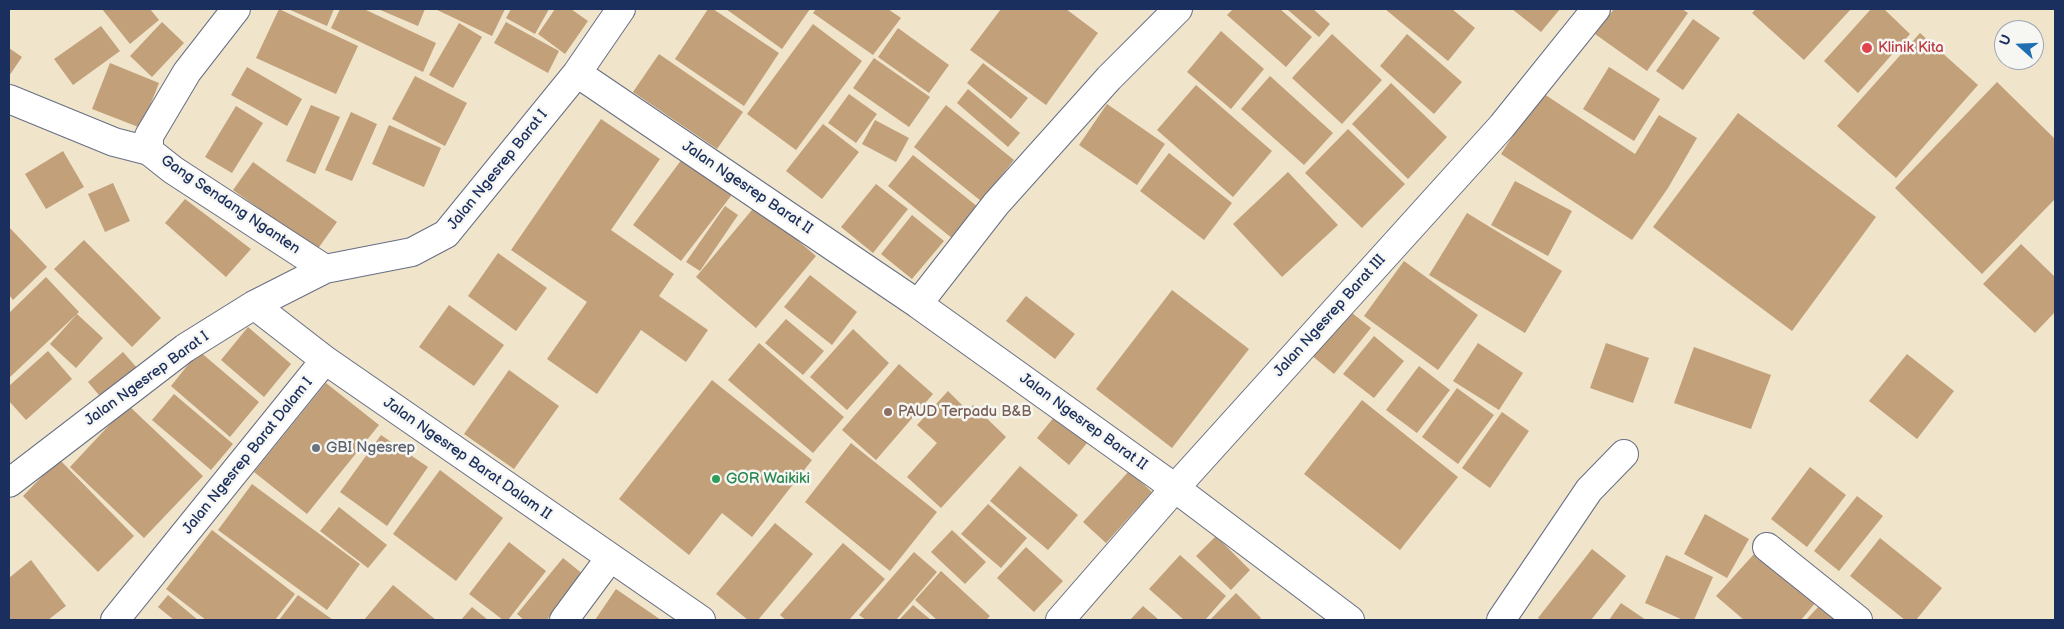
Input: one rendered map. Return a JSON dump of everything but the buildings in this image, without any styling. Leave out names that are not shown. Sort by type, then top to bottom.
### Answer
[{"type":"street","name":"Jalan Ngesrep Barat I","points":[[9,483],[185,348],[254,306],[325,269],[412,252],[446,234],[577,73],[621,9]]},
{"type":"street","points":[[918,304],[996,204],[1109,78],[1178,9]]},
{"type":"street","name":"Jalan Ngesrep Barat III","points":[[1060,620],[1175,488],[1502,126],[1596,9]]},
{"type":"street","name":"Gang Sendang Nganten","points":[[236,10],[187,72],[149,136],[149,151],[173,170],[325,269]]},
{"type":"street","name":"Jalan Ngesrep Barat II","points":[[577,73],[918,304],[1175,488],[1350,620]]},
{"type":"street","points":[[9,99],[114,142],[149,151]]},
{"type":"street","points":[[254,306],[325,360]]},
{"type":"street","name":"Jalan Ngesrep Barat Dalam II","points":[[325,360],[701,620]]},
{"type":"street","name":"Jalan Ngesrep Barat Dalam I","points":[[115,620],[325,360]]},
{"type":"street","points":[[1501,620],[1589,490],[1624,454]]},
{"type":"street","points":[[1767,547],[1858,620]]},
{"type":"street","points":[[564,620],[610,558]]},
{"type":"place","name":"Klinik Kita","points":[[1867,48]]},
{"type":"place","name":"PAUD Terpadu B&B","points":[[888,412]]},
{"type":"place","name":"GBI Ngesrep","points":[[316,448]]},
{"type":"place","name":"GOR Waikiki","points":[[716,479]]}]
